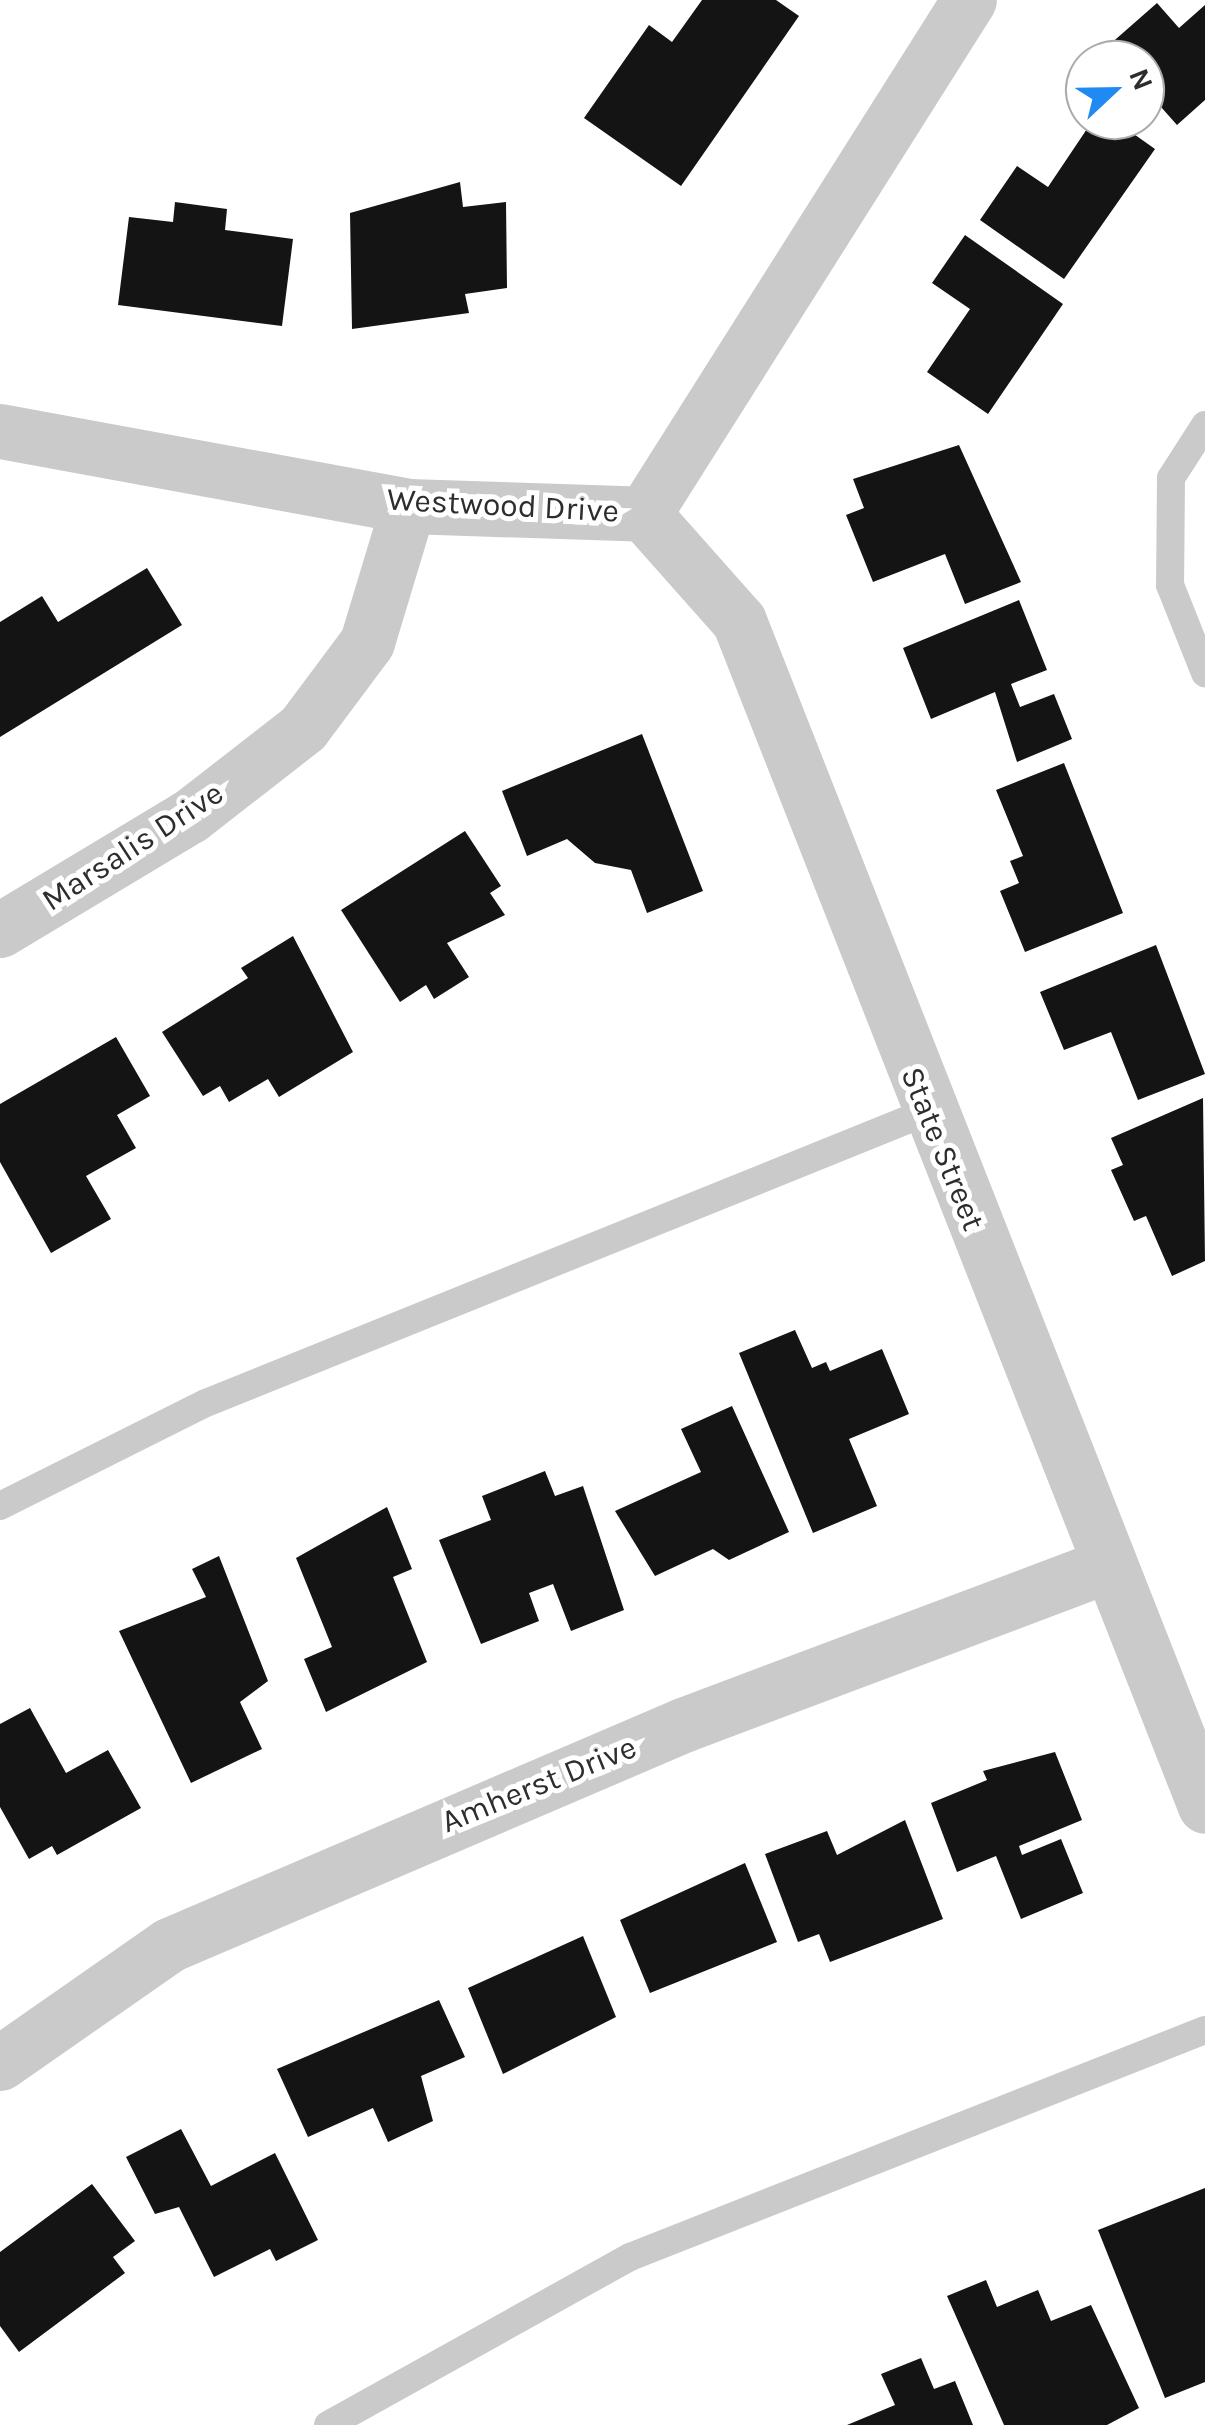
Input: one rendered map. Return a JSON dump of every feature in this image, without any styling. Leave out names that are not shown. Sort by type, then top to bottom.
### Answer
[{"type":"street","name":"Westwood Drive","points":[[0,431],[408,506],[644,514],[969,0]]},
{"type":"street","name":"Marsalis Drive","points":[[0,930],[190,816],[303,728],[368,642],[408,506]]},
{"type":"street","name":"State Street","points":[[644,514],[739,621],[927,1112],[1205,1806]]},
{"type":"street","name":"Amherst Drive","points":[[0,2063],[169,1944],[683,1726],[1107,1566]]},
{"type":"lane","points":[[1205,424],[1171,478],[1170,567],[1205,673]]},
{"type":"lane","points":[[0,1506],[206,1403],[927,1112]]},
{"type":"lane","points":[[328,2425],[630,2258],[1205,2030]]},
{"type":"building","points":[[702,0],[776,0],[799,16],[681,186],[584,118],[649,25],[672,42]]},
{"type":"building","points":[[1157,3],[1179,28],[1205,5],[1205,100],[1177,125],[1165,112],[1165,40],[1115,40]]},
{"type":"building","points":[[1080,140],[1142,140],[1155,149],[1064,279],[980,220],[1017,166],[1048,187]]},
{"type":"building","points":[[460,182],[463,207],[506,202],[507,288],[465,294],[469,313],[352,329],[350,213]]},
{"type":"building","points":[[175,202],[227,209],[225,230],[293,239],[282,326],[118,305],[129,217],[173,222]]},
{"type":"building","points":[[965,235],[1063,304],[988,414],[927,372],[970,309],[932,283]]},
{"type":"building","points":[[959,445],[1021,582],[965,604],[945,554],[873,582],[846,515],[864,508],[853,479]]},
{"type":"building","points":[[147,568],[182,625],[0,737],[0,622],[42,596],[58,622]]},
{"type":"building","points":[[1019,600],[1047,670],[1011,684],[1020,707],[1054,694],[1072,739],[1017,762],[995,692],[931,719],[903,648]]},
{"type":"building","points":[[642,734],[703,891],[647,913],[631,870],[595,863],[567,839],[527,856],[502,791]]},
{"type":"building","points":[[1064,763],[1123,913],[1025,952],[1000,891],[1019,883],[1010,861],[1023,856],[996,790]]},
{"type":"building","points":[[465,831],[501,886],[490,893],[505,915],[447,943],[469,977],[434,999],[426,985],[400,1002],[341,910]]},
{"type":"building","points":[[293,936],[353,1052],[279,1097],[268,1079],[229,1102],[220,1086],[203,1096],[162,1032],[248,978],[241,968]]},
{"type":"building","points":[[1156,945],[1205,1074],[1138,1100],[1111,1032],[1064,1050],[1040,992]]},
{"type":"building","points":[[116,1037],[150,1096],[117,1115],[136,1148],[86,1176],[111,1219],[51,1253],[0,1162],[0,1104]]},
{"type":"building","points":[[1203,1098],[1205,1261],[1172,1276],[1146,1216],[1134,1221],[1111,1170],[1123,1165],[1111,1138]]},
{"type":"building","points":[[795,1330],[812,1368],[826,1362],[830,1371],[882,1349],[909,1414],[849,1439],[877,1506],[813,1533],[739,1353]]},
{"type":"building","points":[[732,1406],[789,1532],[729,1560],[713,1549],[655,1576],[615,1511],[701,1472],[681,1429]]},
{"type":"building","points":[[545,1471],[555,1496],[583,1486],[624,1610],[571,1631],[553,1584],[529,1593],[539,1621],[481,1644],[439,1540],[491,1520],[482,1496]]},
{"type":"building","points":[[387,1507],[412,1569],[393,1577],[427,1662],[326,1712],[304,1659],[332,1647],[296,1558]]},
{"type":"building","points":[[219,1556],[268,1681],[240,1702],[262,1749],[191,1783],[119,1631],[206,1597],[192,1569]]},
{"type":"building","points":[[30,1708],[66,1773],[108,1750],[141,1808],[57,1855],[52,1846],[29,1859],[0,1807],[0,1724]]},
{"type":"building","points":[[1055,1752],[1082,1820],[1019,1846],[1022,1855],[1061,1839],[1083,1893],[1021,1919],[996,1856],[957,1872],[931,1803],[987,1780],[983,1771]]},
{"type":"building","points":[[905,1820],[943,1919],[830,1962],[819,1934],[798,1942],[765,1854],[827,1831],[837,1855]]},
{"type":"building","points":[[745,1863],[777,1942],[650,1993],[620,1920]]},
{"type":"building","points":[[583,1936],[616,2017],[503,2074],[468,1988]]},
{"type":"building","points":[[439,2000],[465,2057],[421,2076],[433,2121],[388,2142],[373,2108],[308,2137],[277,2069]]},
{"type":"building","points":[[181,2129],[211,2186],[275,2153],[318,2240],[276,2261],[270,2249],[214,2277],[179,2207],[155,2214],[126,2157]]},
{"type":"building","points":[[92,2184],[135,2241],[113,2257],[125,2273],[19,2352],[0,2326],[0,2252]]},
{"type":"building","points":[[1205,2188],[1205,2382],[1165,2398],[1098,2230]]},
{"type":"building","points":[[986,2280],[997,2307],[1038,2290],[1051,2321],[1091,2305],[1139,2408],[1107,2425],[1004,2425],[947,2296]]},
{"type":"building","points":[[921,2358],[934,2389],[955,2381],[973,2425],[847,2425],[895,2405],[881,2374]]}]
